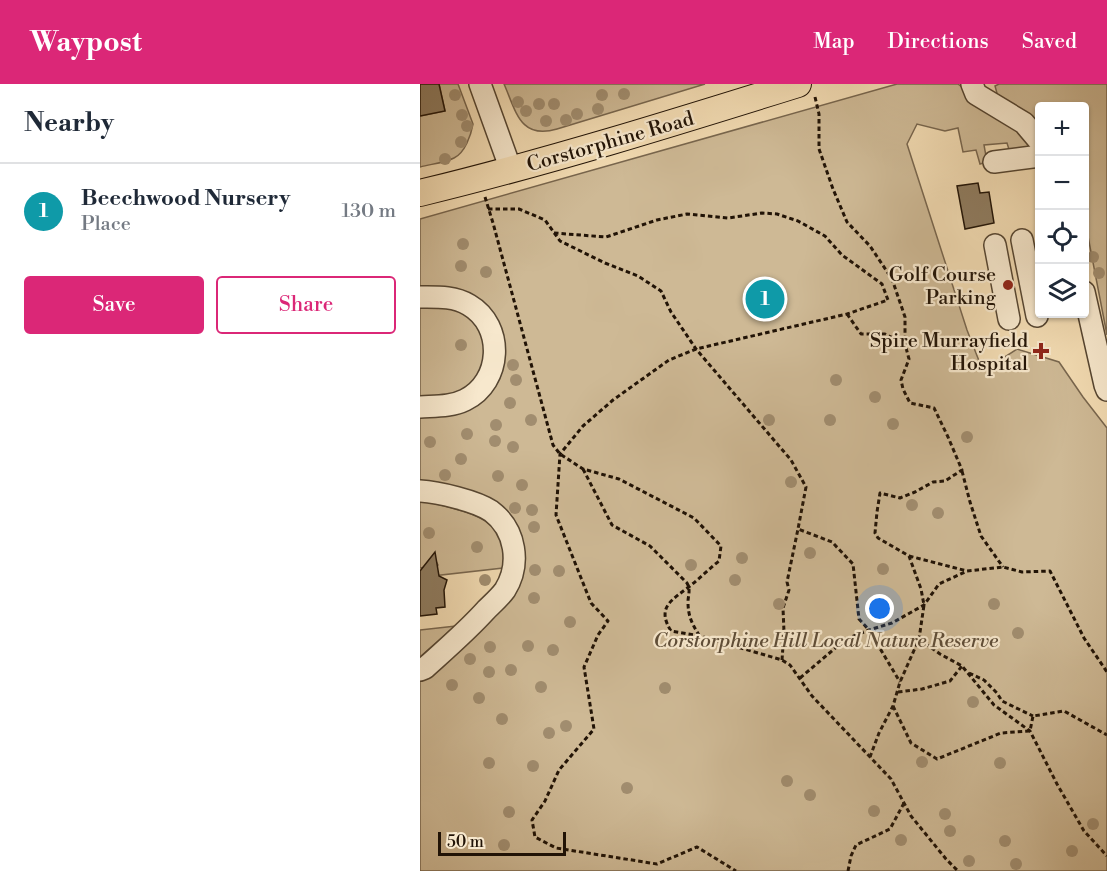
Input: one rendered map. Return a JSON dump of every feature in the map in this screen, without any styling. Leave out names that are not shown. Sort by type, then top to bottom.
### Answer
[{"type":"main road","name":"Corstorphine Road","points":[[420,194],[681,121],[806,89]]},
{"type":"street","points":[[480,84],[511,170]]},
{"type":"street","points":[[972,84],[976,94],[1024,123],[1035,136]]},
{"type":"street","points":[[994,162],[1035,157]]},
{"type":"street","points":[[1023,240],[1035,285]]},
{"type":"street","points":[[995,245],[1010,319]]},
{"type":"street","points":[[1005,294],[1035,289]]},
{"type":"street","points":[[420,297],[453,298],[470,306],[489,327],[493,335],[495,354],[491,373],[481,388],[466,400],[448,406],[420,407]]},
{"type":"street","points":[[1089,314],[1107,390]]},
{"type":"street","points":[[420,491],[476,504],[490,511],[502,522],[510,535],[515,554],[513,574],[504,591],[462,635],[420,670]]},
{"type":"path","points":[[806,89],[819,114],[819,149],[847,222],[870,246],[892,279],[905,317],[905,344],[909,359],[901,380],[903,389],[910,403],[934,408],[962,470],[981,536],[1003,567]]},
{"type":"path","points":[[483,177],[485,201],[493,223],[553,445],[560,454],[583,469],[619,479],[693,518],[721,546],[719,561],[690,587],[671,599],[666,608],[664,621],[671,631],[700,636],[782,660],[790,665],[812,696],[891,779],[911,816],[958,871]]},
{"type":"path","points":[[489,209],[519,209],[544,220],[560,241],[638,276],[661,291],[671,312],[696,349],[790,460],[806,487],[787,582],[789,590],[783,608],[782,660]]},
{"type":"path","points":[[554,233],[606,237],[657,220],[687,214],[728,218],[762,213],[777,214],[798,221],[825,236],[842,255],[882,284],[888,300],[847,314],[696,349],[669,360],[613,400],[583,426],[560,454],[556,515],[591,603],[608,621],[598,635],[584,667],[594,729],[559,770],[545,801],[532,820],[535,837],[556,848],[657,864],[697,848],[736,871]]},
{"type":"path","points":[[847,314],[861,334],[885,334],[905,344]]},
{"type":"path","points":[[583,469],[612,525],[650,546],[690,587],[688,603],[691,622],[700,636]]},
{"type":"path","points":[[962,470],[945,481],[933,482],[900,498],[880,493],[875,533],[878,538],[909,556],[967,571]]},
{"type":"path","points":[[798,529],[832,542],[853,564],[859,619],[869,630],[900,682]]},
{"type":"path","points":[[870,757],[920,639],[924,605],[921,589],[909,556]]},
{"type":"path","points":[[800,678],[846,639],[892,623],[924,605],[939,584],[967,571],[1003,567],[1022,572],[1050,571],[1084,638],[1107,672]]},
{"type":"path","points":[[920,639],[940,654],[962,666],[970,674],[984,680],[1002,701],[1033,716],[1064,711],[1107,735]]},
{"type":"path","points":[[898,692],[922,689],[950,681],[962,666]]},
{"type":"path","points":[[962,666],[994,705],[1030,731],[1084,831],[1107,856]]},
{"type":"path","points":[[893,706],[911,743],[937,759],[1000,733],[1030,731]]},
{"type":"path","points":[[1030,731],[1033,716]]},
{"type":"path","points":[[848,871],[856,845],[890,829],[904,802]]},
{"type":"green space","points":[[439,84],[458,84],[473,124],[467,143],[458,156],[420,167],[420,116],[445,111]]},
{"type":"green space","points":[[504,84],[705,84],[545,131],[527,127],[521,121]]},
{"type":"green space","name":"Corstorphine Hill Local Nature Reserve","points":[[897,84],[958,84],[1007,116],[1033,145],[1012,159],[1007,143],[984,145],[987,162],[980,164],[976,150],[963,152],[958,128],[945,131],[917,124],[907,144],[967,330],[983,371],[1017,349],[1059,362],[1107,428],[1107,871],[420,871],[420,681],[430,675],[512,596],[518,532],[420,482],[420,416],[470,408],[501,333],[420,288],[420,219]]},
{"type":"green space","points":[[999,84],[1107,84],[1107,335],[1089,242],[1089,102],[1035,102],[1035,123],[1021,109],[998,97],[995,86]]},
{"type":"green space","points":[[420,307],[453,309],[465,315],[475,324],[481,335],[484,359],[480,371],[473,382],[462,390],[447,395],[420,397]]},
{"type":"green space","points":[[420,501],[485,520],[498,534],[502,543],[503,568],[432,576],[438,565],[436,561],[427,567],[420,568]]},
{"type":"green space","points":[[456,626],[454,627],[420,657],[420,630]]},
{"type":"building","points":[[420,84],[439,84],[445,111],[420,116]]},
{"type":"building","points":[[978,183],[980,193],[989,192],[994,223],[965,229],[957,186]]},
{"type":"building","points":[[435,552],[439,576],[447,580],[444,590],[445,607],[436,608],[437,614],[420,616],[420,571]]},
{"type":"place","name":"Golf Course Parking","points":[[1008,285]]},
{"type":"place","name":"Beechwood Nursery","points":[[765,299]]},
{"type":"place","name":"Spire Murrayfield Hospital","points":[[1041,351]]}]
